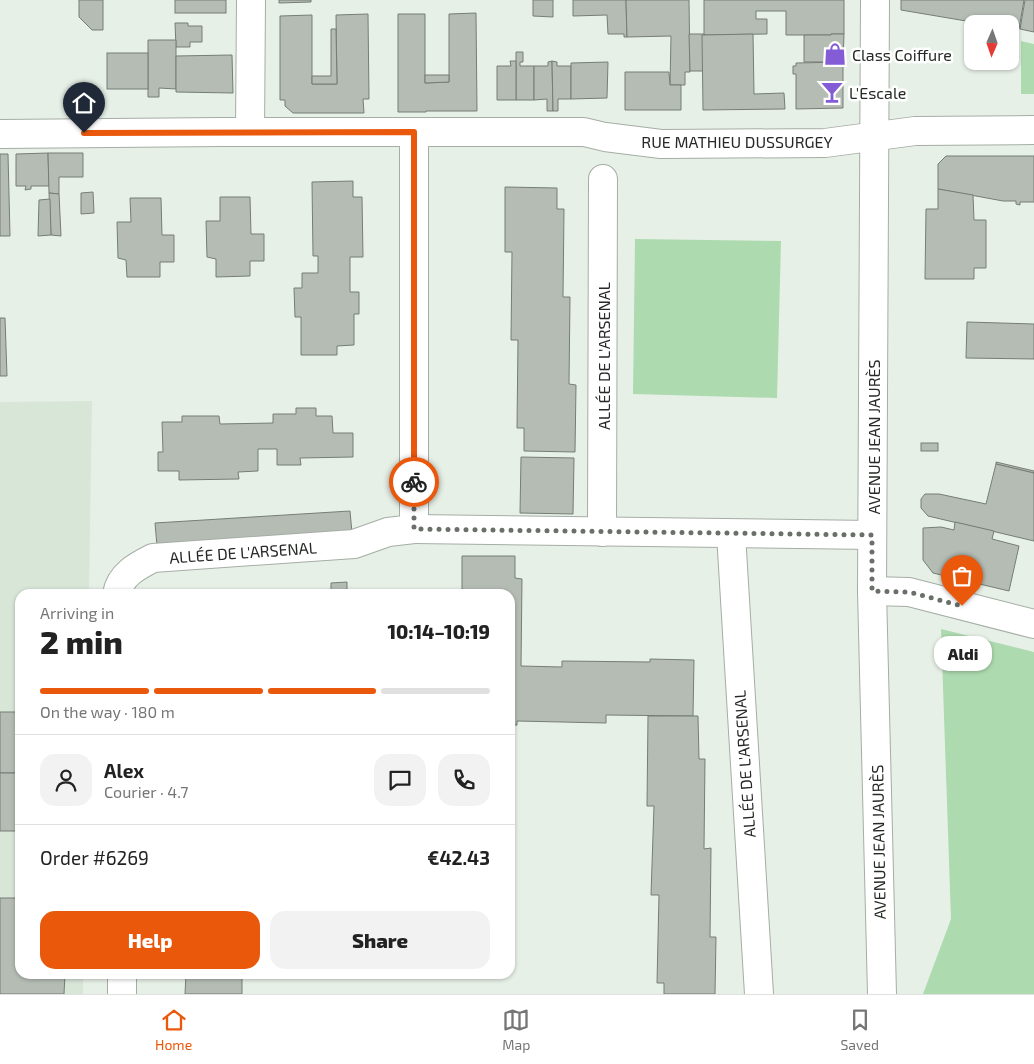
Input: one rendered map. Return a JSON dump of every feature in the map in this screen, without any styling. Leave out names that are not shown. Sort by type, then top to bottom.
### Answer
[{"type":"street","points":[[250,132],[251,0]]},
{"type":"street","name":"AVENUE JEAN JAURÈS","points":[[875,0],[872,591],[882,994]]},
{"type":"street","name":"RUE MATHIEU DUSSURGEY","points":[[0,134],[584,132],[661,144],[825,143],[915,131],[1034,130]]},
{"type":"street","points":[[414,132],[414,529]]},
{"type":"street","name":"ALLÉE DE L'ARSENAL","points":[[602,532],[603,179]]},
{"type":"street","name":"ALLÉE DE L'ARSENAL","points":[[118,589],[133,568],[153,558],[354,544],[388,532],[414,529],[872,535]]},
{"type":"street","name":"ALLÉE DE L'ARSENAL","points":[[731,534],[759,994]]},
{"type":"street","points":[[872,591],[909,592],[1034,624]]},
{"type":"street","points":[[122,979],[122,994]]},
{"type":"shaded area","points":[[92,401],[89,589],[15,589],[15,979],[83,979],[83,994],[0,994],[0,402]]},
{"type":"green space","points":[[1021,41],[1034,44],[1034,94],[1021,94]]},
{"type":"green space","points":[[635,239],[781,241],[777,398],[633,394]]},
{"type":"green space","points":[[941,629],[1034,652],[1034,994],[923,994],[951,919]]},
{"type":"building","points":[[79,0],[103,0],[103,30],[92,30],[79,17]]},
{"type":"building","points":[[175,0],[226,0],[226,13],[175,13]]},
{"type":"building","points":[[279,0],[311,0],[311,2],[279,3]]},
{"type":"building","points":[[533,0],[553,0],[553,17],[533,16]]},
{"type":"building","points":[[573,0],[626,0],[627,37],[624,37],[624,34],[608,34],[607,15],[573,16]]},
{"type":"building","points":[[626,0],[689,0],[690,72],[685,72],[685,85],[670,85],[671,36],[627,37]]},
{"type":"building","points":[[704,0],[844,0],[844,34],[786,35],[786,11],[756,11],[756,19],[767,19],[767,34],[704,35]]},
{"type":"building","points":[[901,0],[1024,0],[1019,29],[1019,15],[964,15],[964,21],[901,10]]},
{"type":"building","points":[[1025,0],[1034,0],[1034,32],[1020,29]]},
{"type":"building","points":[[476,13],[477,111],[398,112],[398,14],[425,14],[425,83],[449,82],[449,14]]},
{"type":"building","points":[[368,14],[369,99],[363,99],[364,113],[293,113],[285,106],[285,100],[280,100],[280,16],[312,15],[312,84],[337,84],[336,15]]},
{"type":"building","points":[[175,23],[188,23],[188,26],[202,26],[202,42],[190,42],[190,47],[176,47]]},
{"type":"building","points":[[331,29],[336,29],[337,84],[312,84],[312,76],[331,76]]},
{"type":"building","points":[[689,34],[704,34],[703,71],[690,71]]},
{"type":"building","points":[[753,34],[754,94],[784,93],[785,109],[703,110],[702,35]]},
{"type":"building","points":[[844,34],[843,62],[804,62],[804,35]]},
{"type":"building","points":[[148,40],[176,40],[176,89],[159,88],[159,97],[148,97]]},
{"type":"building","points":[[516,52],[523,52],[523,62],[520,62],[520,66],[534,66],[534,100],[516,100]]},
{"type":"building","points":[[107,53],[148,53],[148,89],[107,89]]},
{"type":"building","points":[[232,55],[233,93],[176,92],[176,56]]},
{"type":"building","points":[[510,61],[516,61],[516,100],[497,100],[497,66],[511,66]]},
{"type":"building","points":[[552,61],[553,111],[547,111],[547,99],[534,100],[534,66],[548,66],[548,62]]},
{"type":"building","points":[[552,61],[557,62],[557,66],[571,66],[571,99],[558,99],[558,111],[553,111]]},
{"type":"building","points":[[608,62],[607,98],[571,99],[571,63]]},
{"type":"building","points":[[843,62],[843,108],[796,109],[796,74],[793,74],[793,66],[796,66],[796,63]]},
{"type":"building","points":[[625,72],[669,72],[670,85],[681,85],[681,110],[625,110]]},
{"type":"building","points":[[425,75],[449,75],[449,82],[425,83]]},
{"type":"building","points":[[48,153],[49,186],[31,186],[31,189],[25,190],[26,186],[16,186],[16,154]]},
{"type":"building","points":[[48,153],[83,153],[83,177],[59,177],[59,194],[49,193]]},
{"type":"building","points":[[0,154],[8,154],[10,236],[0,236]]},
{"type":"building","points":[[946,156],[1034,156],[1034,202],[1020,202],[1020,205],[1016,204],[1016,201],[1003,201],[938,189],[938,164]]},
{"type":"building","points":[[353,181],[353,197],[362,197],[363,257],[350,257],[350,292],[359,292],[359,314],[354,314],[354,345],[337,346],[337,355],[301,355],[301,317],[295,317],[294,288],[302,288],[302,273],[318,273],[318,256],[313,256],[312,182]]},
{"type":"building","points":[[505,187],[557,188],[557,209],[564,209],[563,297],[570,297],[569,384],[576,385],[575,452],[524,451],[524,428],[517,428],[518,340],[511,340],[512,252],[505,252]]},
{"type":"building","points":[[938,189],[973,195],[974,220],[986,220],[986,268],[974,268],[974,279],[925,279],[926,209],[938,209]]},
{"type":"building","points":[[93,192],[94,213],[81,214],[81,193]]},
{"type":"building","points":[[49,193],[59,194],[61,236],[51,235]]},
{"type":"building","points":[[220,197],[250,197],[251,234],[264,234],[264,261],[250,261],[250,276],[216,277],[216,259],[207,257],[206,221],[220,221]]},
{"type":"building","points":[[130,198],[161,198],[162,235],[174,235],[174,262],[160,262],[160,277],[127,277],[126,260],[118,258],[117,222],[131,222]]},
{"type":"building","points":[[50,199],[51,235],[38,236],[39,200]]},
{"type":"building","points":[[0,318],[5,318],[7,376],[0,376]]},
{"type":"building","points":[[967,322],[1034,324],[1034,359],[966,358]]},
{"type":"building","points":[[296,408],[316,408],[316,416],[332,416],[333,433],[353,433],[353,457],[300,458],[301,465],[277,465],[277,449],[258,449],[258,471],[238,472],[239,479],[179,480],[179,471],[158,471],[158,452],[163,452],[162,422],[182,422],[182,416],[219,416],[220,424],[273,423],[273,414],[296,414]]},
{"type":"building","points":[[921,443],[938,443],[938,451],[921,451]]},
{"type":"building","points":[[521,457],[574,458],[573,514],[520,513]]},
{"type":"building","points":[[996,462],[1034,471],[1034,473],[996,464]]},
{"type":"building","points":[[996,464],[1034,473],[1034,541],[928,516],[921,508],[921,499],[925,494],[939,494],[986,504]]},
{"type":"building","points":[[350,511],[352,533],[157,546],[155,523]]},
{"type":"building","points":[[955,522],[994,531],[992,539],[1019,546],[1009,591],[933,573],[923,560],[923,528],[941,527],[954,530]]},
{"type":"building","points":[[462,556],[515,556],[515,578],[522,579],[521,666],[562,667],[562,661],[650,662],[650,659],[694,660],[693,716],[606,715],[606,723],[517,721],[517,725],[515,725],[515,589],[462,589]]},
{"type":"building","points":[[347,582],[347,589],[331,589],[331,583]]},
{"type":"building","points":[[0,712],[15,712],[15,773],[0,773]]},
{"type":"building","points":[[648,716],[698,716],[699,759],[705,759],[704,849],[711,848],[710,937],[716,937],[715,994],[664,994],[664,983],[657,983],[659,895],[651,895],[654,806],[647,806]]},
{"type":"building","points":[[0,773],[15,773],[15,831],[0,831]]},
{"type":"building","points":[[0,898],[15,898],[15,979],[65,979],[64,994],[0,994]]},
{"type":"building","points":[[186,979],[242,979],[242,994],[185,994]]},
{"type":"way so far","points":[[414,482],[414,529],[872,535],[872,591],[909,592],[962,606]]},
{"type":"place","name":"Class Coiffure","points":[[835,54]]},
{"type":"place","name":"L'Escale","points":[[832,92]]},
{"type":"place","name":"Aldi","points":[[962,606]]},
{"type":"route","points":[[84,133],[414,132],[414,482]]}]
